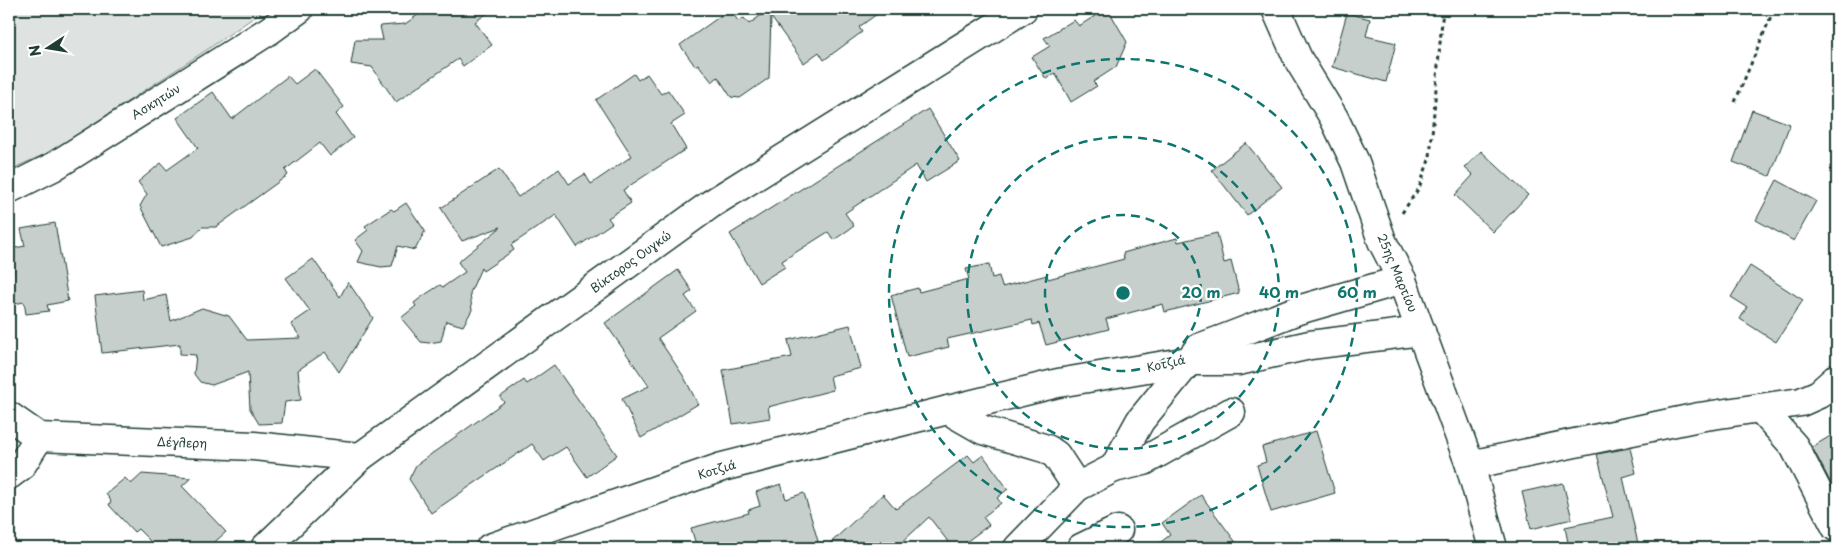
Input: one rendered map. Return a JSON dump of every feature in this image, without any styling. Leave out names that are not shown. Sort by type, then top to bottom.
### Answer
[{"type":"street","name":"Ασκητών","points":[[9,189],[52,167],[270,30],[299,9]]},
{"type":"street","name":"Βίκτορος Ουγκώ","points":[[265,548],[360,457],[711,204],[1023,9]]},
{"type":"street","name":"25ης Μαρτίου","points":[[1276,9],[1298,59],[1346,142],[1382,242],[1402,280],[1470,465],[1493,548]]},
{"type":"street","name":"Κοτζιά","points":[[490,548],[722,467],[1058,384],[1188,361],[1199,348],[1298,310],[1402,280]]},
{"type":"street","points":[[1114,468],[1140,422],[1188,361],[1238,360],[1310,345],[1421,331]]},
{"type":"street","points":[[1470,465],[1699,417],[1801,402],[1819,394],[1837,378]]},
{"type":"street","points":[[1760,408],[1794,446],[1836,527]]},
{"type":"street","points":[[948,410],[983,430],[1047,449],[1056,455],[1077,487]]},
{"type":"street","points":[[1018,548],[1077,487],[1114,468],[1144,461],[1231,412]]},
{"type":"street","points":[[9,416],[39,437],[21,466],[9,475]]},
{"type":"street","name":"Δέγλερη","points":[[39,437],[254,446],[360,457]]},
{"type":"street","points":[[1081,548],[1118,530]]},
{"type":"path","points":[[1382,242],[1419,188],[1430,156],[1443,9]]},
{"type":"path","points":[[1736,102],[1774,9]]},
{"type":"shaded area","points":[[9,9],[266,9],[50,152],[9,170]]},
{"type":"building","points":[[426,9],[493,9],[475,22],[492,45],[463,66],[458,59],[396,102],[372,67],[351,64],[355,40],[383,40],[380,26],[405,24]]},
{"type":"building","points":[[730,9],[738,21],[744,18],[749,24],[767,11],[766,9],[884,9],[859,27],[862,32],[824,60],[819,52],[804,63],[771,17],[769,78],[740,98],[731,97],[718,77],[712,82],[698,64],[695,66],[680,45]]},
{"type":"building","points":[[1108,9],[1127,42],[1116,67],[1093,82],[1097,86],[1071,102],[1055,73],[1046,79],[1032,57],[1050,46],[1044,38],[1074,20],[1079,26]]},
{"type":"building","points":[[1347,13],[1370,19],[1366,36],[1396,43],[1386,82],[1332,67]]},
{"type":"building","points":[[315,69],[344,107],[336,114],[353,138],[330,156],[320,143],[285,170],[288,175],[216,227],[202,227],[193,237],[161,247],[140,206],[147,194],[138,182],[161,163],[167,170],[198,148],[177,118],[213,92],[232,119],[288,76],[295,84]]},
{"type":"building","points":[[634,74],[638,80],[647,74],[661,94],[668,90],[685,115],[671,124],[686,149],[623,190],[631,203],[608,218],[612,223],[577,247],[556,215],[511,245],[514,250],[483,271],[481,268],[470,293],[472,310],[463,326],[446,321],[441,341],[421,342],[401,318],[416,306],[414,303],[423,296],[440,285],[443,287],[465,272],[458,262],[501,227],[462,241],[441,208],[499,169],[518,197],[559,169],[569,184],[585,174],[591,184],[632,156],[596,100]]},
{"type":"building","points":[[928,109],[960,161],[926,182],[916,165],[845,213],[854,226],[834,240],[828,232],[782,261],[785,267],[759,283],[730,234]]},
{"type":"building","points":[[1752,110],[1790,124],[1770,176],[1733,162]]},
{"type":"building","points":[[1246,143],[1282,187],[1247,215],[1212,170]]},
{"type":"building","points":[[1481,151],[1528,195],[1493,232],[1455,195],[1473,175],[1465,168]]},
{"type":"building","points":[[1777,180],[1816,201],[1794,241],[1756,220]]},
{"type":"building","points":[[406,203],[425,231],[415,250],[398,246],[392,266],[381,267],[358,262],[363,251],[355,240],[368,230],[365,226],[391,209],[394,211]]},
{"type":"building","points":[[55,223],[68,301],[47,305],[49,311],[26,314],[24,302],[14,304],[9,273],[14,272],[10,249],[25,246],[21,229]]},
{"type":"building","points":[[1217,233],[1224,263],[1231,261],[1239,293],[1165,312],[1163,304],[1106,319],[1109,329],[1046,345],[1039,323],[1033,325],[1032,320],[947,339],[949,347],[907,357],[891,295],[918,288],[919,292],[969,279],[966,269],[989,264],[992,278],[999,276],[1002,287],[1047,275],[1048,279],[1124,259],[1123,253],[1177,238],[1178,242]]},
{"type":"building","points":[[313,259],[340,297],[348,282],[373,318],[339,372],[325,352],[298,370],[301,400],[285,402],[282,423],[259,424],[250,409],[248,372],[212,385],[200,382],[194,374],[196,355],[180,354],[180,344],[102,353],[95,296],[142,290],[143,300],[166,295],[171,321],[202,308],[229,316],[247,340],[301,338],[291,324],[310,311],[286,278]]},
{"type":"building","points":[[1750,266],[1803,300],[1776,342],[1740,319],[1747,307],[1731,297]]},
{"type":"building","points":[[678,270],[692,291],[685,296],[696,311],[658,338],[684,377],[698,404],[641,438],[622,399],[649,386],[605,323]]},
{"type":"building","points":[[850,325],[861,368],[830,376],[833,390],[768,407],[770,418],[733,424],[723,370],[792,357],[788,340]]},
{"type":"building","points":[[554,365],[617,455],[587,477],[566,447],[544,461],[532,444],[431,513],[409,479],[416,465],[504,402],[500,397],[524,380],[527,384]]},
{"type":"building","points":[[1316,431],[1335,493],[1271,512],[1257,465],[1266,462],[1262,447]]},
{"type":"building","points":[[1837,432],[1837,495],[1812,447]]},
{"type":"building","points":[[1630,448],[1636,473],[1623,477],[1639,548],[1569,548],[1565,527],[1613,517],[1597,454]]},
{"type":"building","points":[[968,455],[974,462],[983,455],[1008,489],[997,498],[1001,503],[983,517],[989,525],[958,548],[953,548],[929,517],[896,548],[825,548],[883,494],[896,509]]},
{"type":"building","points":[[142,474],[191,478],[182,486],[226,532],[208,548],[157,548],[138,529],[134,532],[109,505],[111,501],[106,494],[125,478],[131,484]]},
{"type":"building","points":[[1563,483],[1572,519],[1531,529],[1522,492]]},
{"type":"building","points":[[781,484],[786,499],[804,493],[820,548],[697,548],[691,528],[749,513],[748,510],[760,506],[756,492]]},
{"type":"building","points":[[1201,495],[1240,548],[1153,548],[1170,535],[1162,523]]}]
